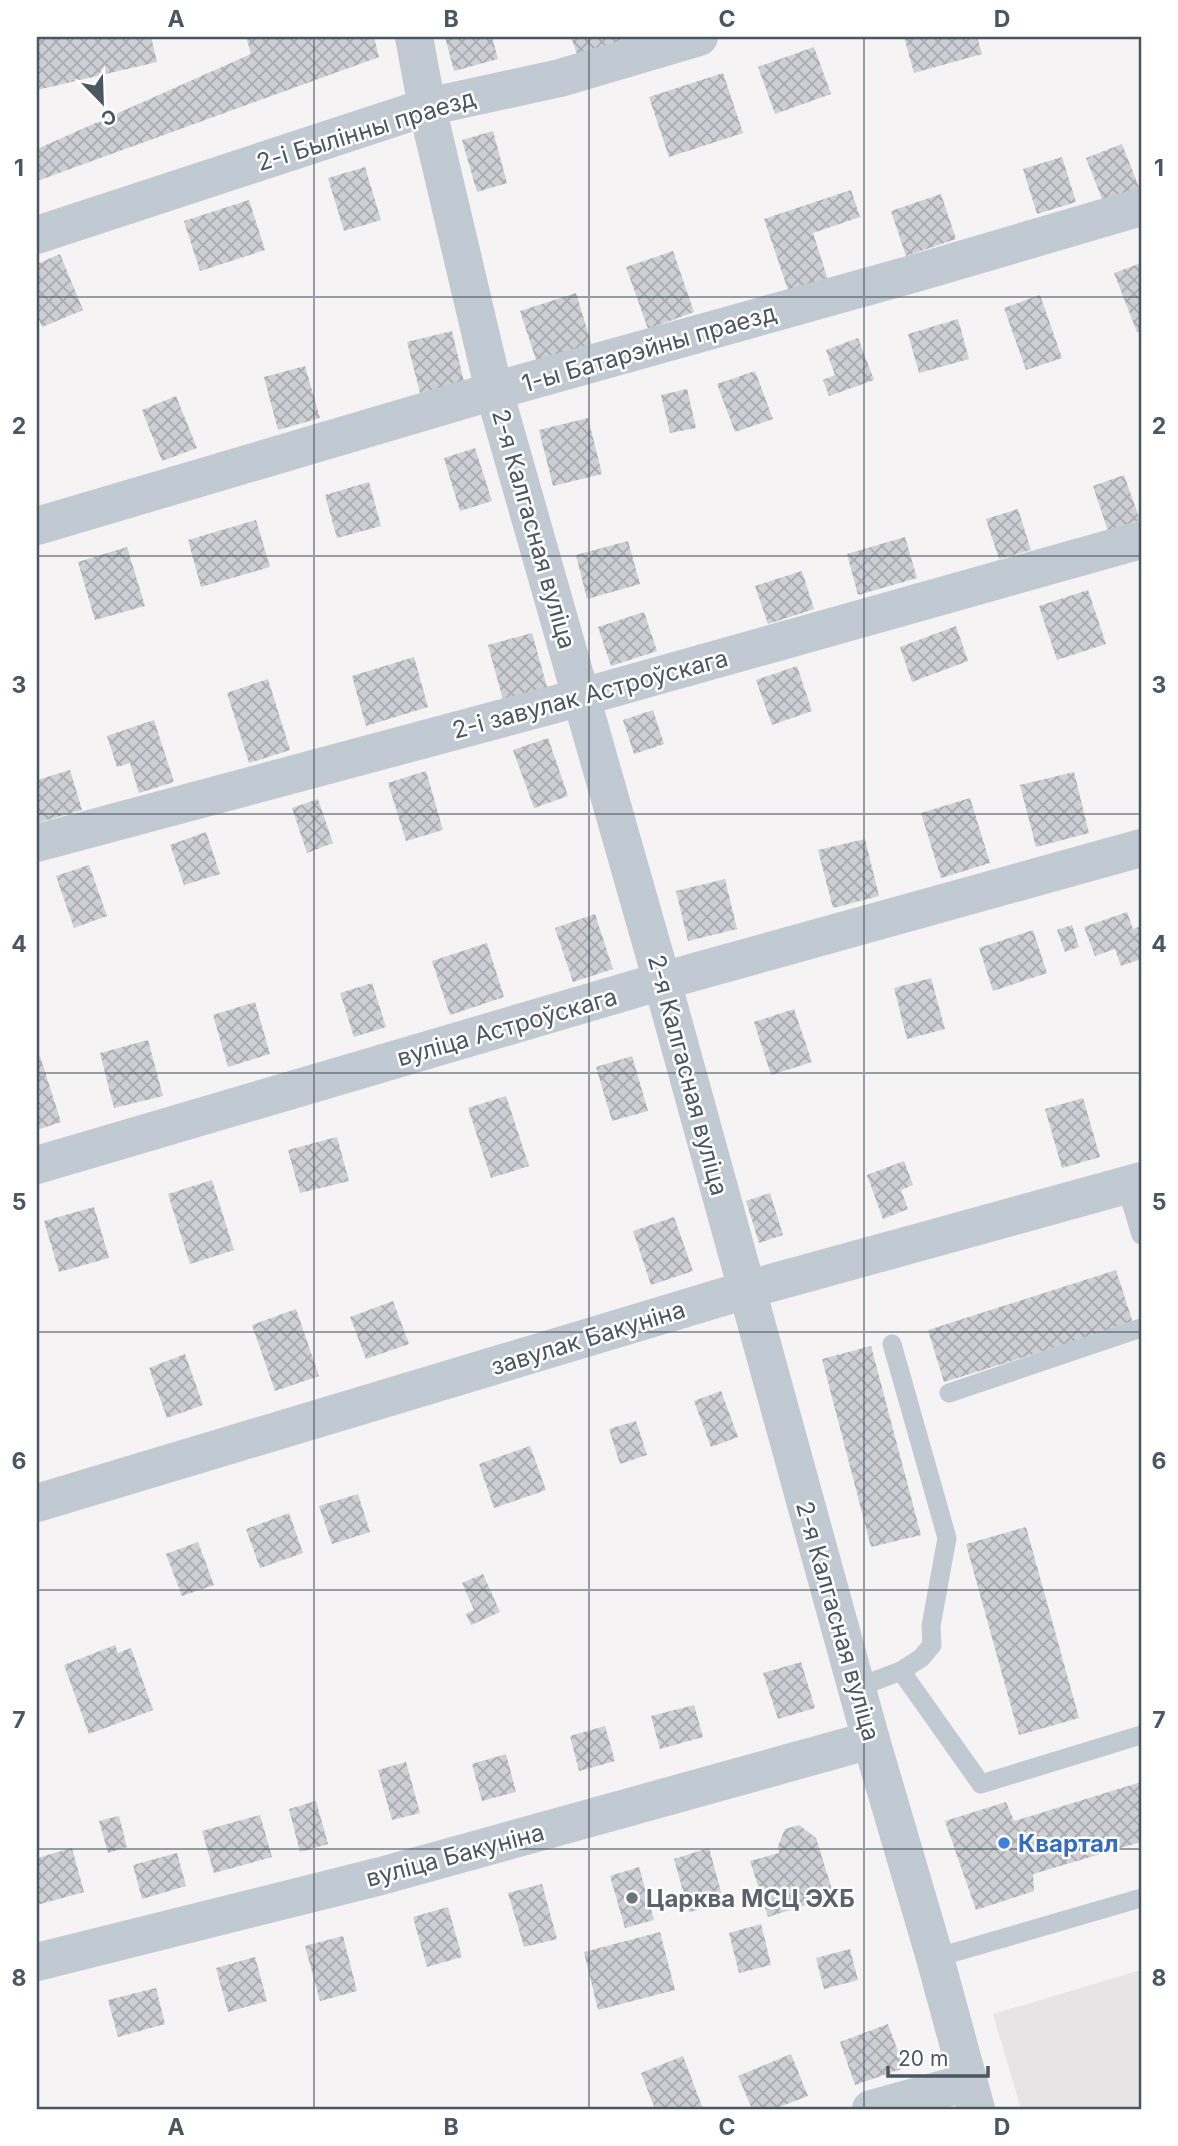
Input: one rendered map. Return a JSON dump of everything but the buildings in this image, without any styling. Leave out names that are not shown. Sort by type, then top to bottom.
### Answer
[{"type":"street","name":"2-я Калгасная вуліца","points":[[414,37],[494,391],[662,981],[856,1688],[973,2096]]},
{"type":"street","name":"2-і Былінны праезд","points":[[37,235],[428,107],[560,78],[699,37]]},
{"type":"street","name":"1-ы Батарэйны праезд","points":[[37,526],[494,391],[1141,207]]},
{"type":"street","name":"2-і завулак Астроўскага","points":[[37,843],[582,696],[1141,540]]},
{"type":"street","name":"вуліца Астроўскага","points":[[37,1165],[662,981],[1141,848]]},
{"type":"street","name":"завулак Бакуніна","points":[[37,1503],[747,1290],[1133,1183]]},
{"type":"street","name":"вуліца Бакуніна","points":[[37,1962],[381,1876],[871,1740]]},
{"type":"street","points":[[870,2109],[973,2096]]},
{"type":"lane","points":[[1133,1183],[1141,1235]]},
{"type":"lane","points":[[949,1393],[1141,1328]]},
{"type":"lane","points":[[856,1688],[901,1671],[921,1658],[932,1645],[931,1626],[947,1538],[892,1344]]},
{"type":"lane","points":[[901,1671],[981,1784],[1141,1735]]},
{"type":"lane","points":[[935,1958],[1141,1898]]},
{"type":"shaded area","points":[[1141,1970],[1141,2109],[1021,2109],[993,2014]]},
{"type":"place","name":"Квартал","points":[[1004,1843]]},
{"type":"place","name":"Царква МСЦ ЭХБ","points":[[632,1898]]}]
